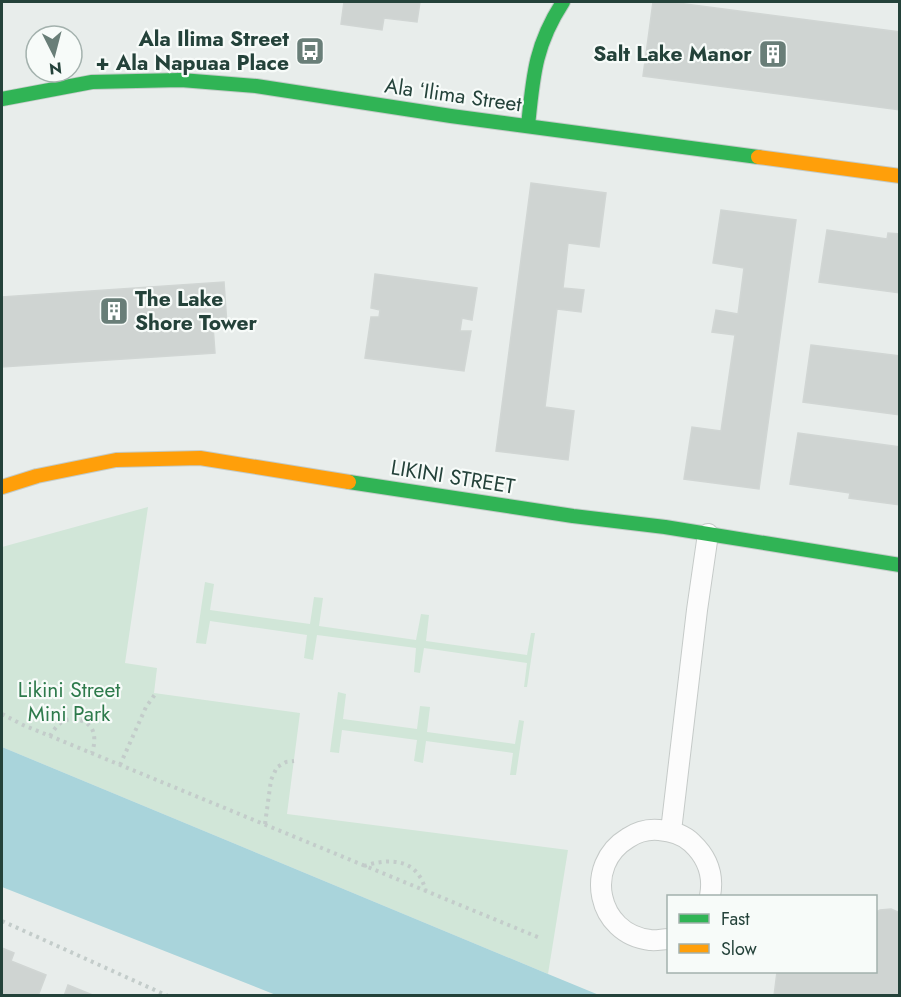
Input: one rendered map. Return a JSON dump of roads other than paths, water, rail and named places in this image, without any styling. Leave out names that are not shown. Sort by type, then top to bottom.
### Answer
[{"type":"street","points":[[528,126],[535,60],[543,34],[552,16],[563,2]]},
{"type":"street","name":"Ala ʻIlima Street","points":[[2,99],[92,82],[181,80],[256,86],[358,103],[900,176]]},
{"type":"street","name":"LIKINI STREET","points":[[2,488],[36,476],[116,460],[200,458],[551,513],[708,534],[900,564]]},
{"type":"lane","points":[[671,831],[708,534]]},
{"type":"lane","points":[[667,939],[650,940],[633,935],[617,925],[607,910],[601,893],[601,874],[608,857],[620,843],[635,833],[653,829],[671,831],[688,839],[701,852],[710,868],[710,895]]},
{"type":"water","points":[[2,747],[599,995],[276,995],[2,887]]},
{"type":"place","name":"Ala Ilima Street + Ala Napuaa Place","points":[[310,51]]},
{"type":"place","name":"Salt Lake Manor","points":[[773,54]]},
{"type":"place","name":"The Lake Shore Tower","points":[[114,311]]},
{"type":"park label","name":"Likini Street Mini Park","points":[[69,702]]}]
